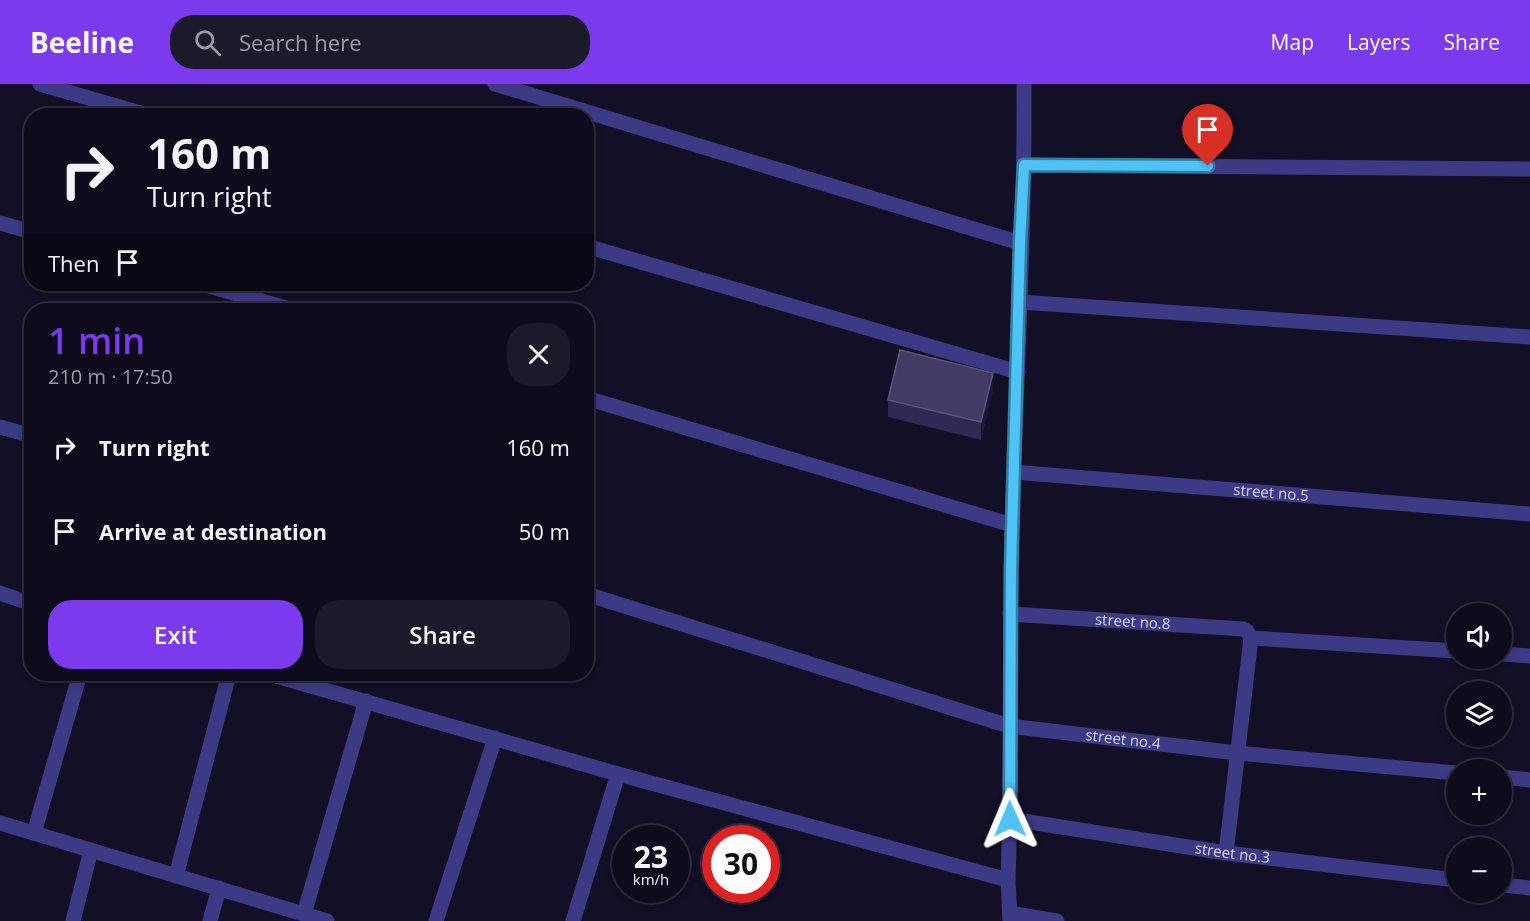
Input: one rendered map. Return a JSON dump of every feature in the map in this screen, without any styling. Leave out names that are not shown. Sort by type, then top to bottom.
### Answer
[{"type":"street","points":[[40,84],[123,108]]},
{"type":"street","points":[[495,84],[574,108]]},
{"type":"street","points":[[1024,84],[1024,165],[1010,614],[1008,880],[1010,917],[1057,921]]},
{"type":"street","points":[[594,114],[1020,243]]},
{"type":"street","points":[[1024,165],[1530,170]]},
{"type":"street","points":[[0,223],[24,230]]},
{"type":"street","points":[[594,248],[1018,372]]},
{"type":"street","points":[[226,291],[268,303]]},
{"type":"street","points":[[1020,302],[1530,337]]},
{"type":"street","points":[[594,400],[1012,525]]},
{"type":"street","points":[[0,427],[24,434]]},
{"type":"street","name":"street no.5","points":[[1014,472],[1530,514]]},
{"type":"street","points":[[0,593],[24,601]]},
{"type":"street","name":"street no.4","points":[[594,596],[1009,726],[1237,753],[1446,772]]},
{"type":"street","name":"street no.8","points":[[1010,614],[1243,629],[1251,638],[1446,650]]},
{"type":"street","points":[[1226,853],[1251,638]]},
{"type":"street","points":[[1512,655],[1530,656]]},
{"type":"street","points":[[34,833],[78,681]]},
{"type":"street","points":[[176,876],[227,681]]},
{"type":"street","points":[[294,681],[618,774],[1008,880]]},
{"type":"street","points":[[304,914],[366,701]]},
{"type":"street","points":[[436,921],[495,738]]},
{"type":"street","points":[[573,921],[618,774]]},
{"type":"street","points":[[1512,778],[1530,780]]},
{"type":"street","name":"street no.3","points":[[1010,819],[1226,853],[1446,879]]},
{"type":"street","points":[[0,823],[327,921]]},
{"type":"street","points":[[73,921],[91,850]]},
{"type":"street","points":[[1512,886],[1530,888]]},
{"type":"street","points":[[210,921],[219,888]]},
{"type":"building","points":[[900,350],[993,373],[981,422],[888,400]]},
{"type":"route","points":[[1010,819],[1011,570],[1024,165],[1208,166]]}]
